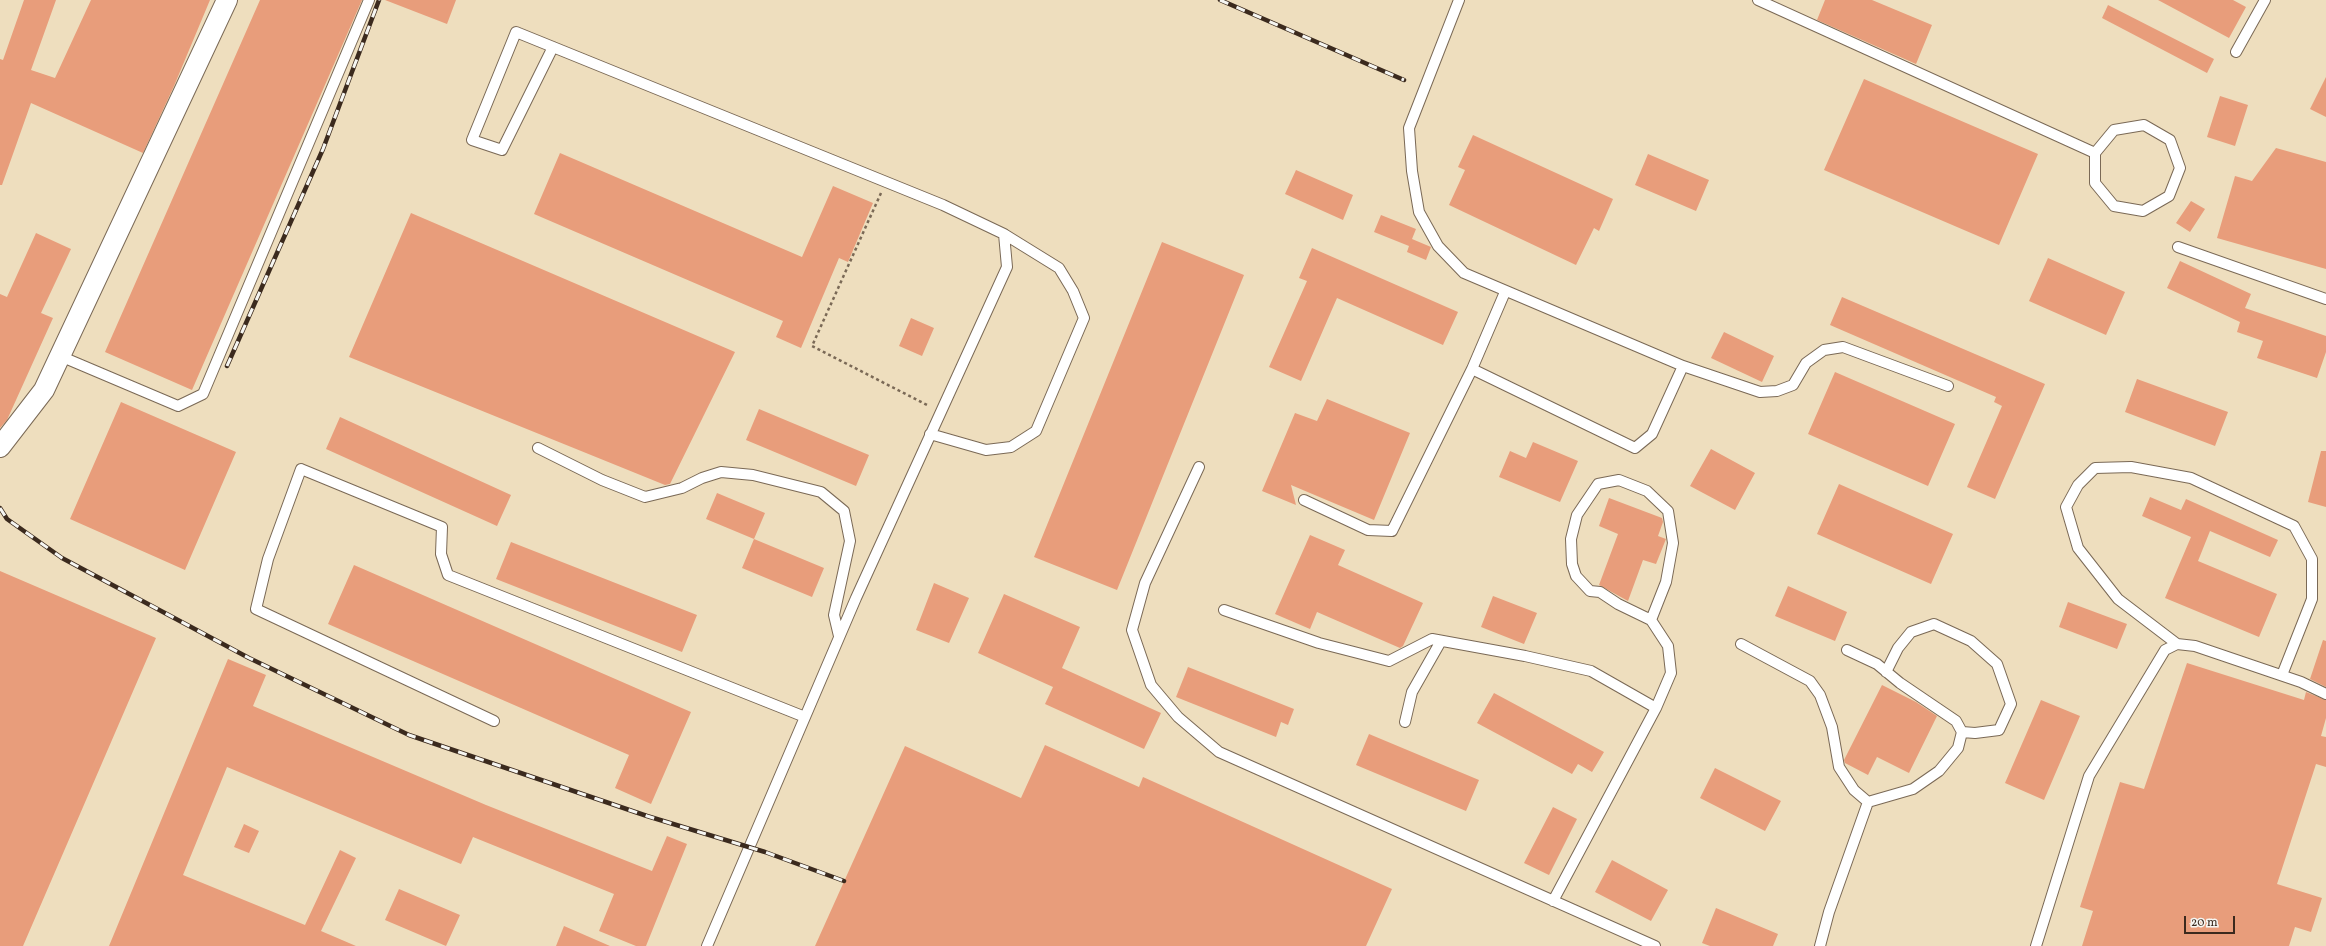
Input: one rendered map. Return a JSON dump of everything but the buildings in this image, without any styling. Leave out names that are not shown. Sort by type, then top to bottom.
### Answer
[{"type":"street","points":[[0,447],[44,390],[227,0]]},
{"type":"lane","points":[[60,356],[178,406],[203,394],[369,0]]},
{"type":"lane","points":[[1459,0],[1409,128],[1412,171],[1419,212],[1438,246],[1464,273],[1683,366],[1760,392],[1777,391],[1793,385],[1806,363],[1824,350],[1843,347],[1948,386]]},
{"type":"lane","points":[[1758,0],[2095,153]]},
{"type":"lane","points":[[2236,52],[2264,0]]},
{"type":"lane","points":[[553,47],[502,150],[472,140],[516,32],[553,47],[885,183],[943,205],[1004,234],[1059,268],[1073,291],[1084,318],[1036,430],[1011,448],[986,450],[930,434]]},
{"type":"lane","points":[[2144,125],[2170,140],[2180,168],[2169,196],[2163,200],[2143,211],[2114,206],[2095,183],[2095,153],[2114,130],[2144,125]]},
{"type":"lane","points":[[707,946],[839,636],[1007,267],[1004,234]]},
{"type":"lane","points":[[2178,248],[2326,299]]},
{"type":"lane","points":[[1304,500],[1368,530],[1392,531],[1472,369],[1506,292]]},
{"type":"lane","points":[[1472,369],[1635,448],[1652,434],[1683,366]]},
{"type":"lane","points":[[538,448],[602,480],[645,497],[682,488],[721,472],[753,475],[821,492],[844,511],[850,541],[834,615],[839,636]]},
{"type":"lane","points":[[1199,467],[1145,583],[1132,630],[1151,685],[1178,717],[1219,752],[1553,902],[1655,946]]},
{"type":"lane","points":[[2282,675],[2312,599],[2312,559],[2294,526],[2191,478],[2131,467],[2095,468],[2078,485],[2066,507],[2078,548],[2118,599],[2177,644],[2195,646],[2282,675],[2326,694]]},
{"type":"lane","points":[[494,721],[256,609],[268,559],[301,469],[346,486],[442,527],[441,554],[448,575],[805,717]]},
{"type":"lane","points":[[1553,902],[1656,708],[1671,673],[1668,646],[1651,620],[1618,604],[1600,592],[1590,591],[1576,576],[1572,564],[1571,539],[1577,515],[1598,484],[1619,480],[1647,491],[1668,511],[1673,543],[1666,582],[1651,620]]},
{"type":"lane","points":[[1224,610],[1319,643],[1388,661],[1432,639],[1525,656],[1591,671],[1656,708]]},
{"type":"lane","points":[[1886,672],[1898,648],[1911,632],[1934,624],[1971,641],[1996,664],[2011,704],[1999,730],[1975,734],[1962,732]]},
{"type":"lane","points":[[1405,722],[1412,692],[1441,641]]},
{"type":"lane","points":[[1741,644],[1810,681],[1820,695],[1832,727],[1840,767],[1854,790],[1868,802]]},
{"type":"lane","points":[[2036,946],[2089,776],[2165,650],[2177,644]]},
{"type":"lane","points":[[1848,650],[1877,664],[1886,672],[1956,721],[1962,732],[1958,748],[1939,771],[1913,789],[1868,802]]},
{"type":"lane","points":[[1820,946],[1829,912],[1868,802]]},
{"type":"path","points":[[885,183],[812,346],[940,412]]},
{"type":"railway","points":[[227,366],[323,149],[379,0]]},
{"type":"railway","points":[[1220,0],[1404,80]]},
{"type":"railway","points":[[0,508],[7,519],[62,558],[249,658],[409,735],[647,816],[765,852],[844,881]]}]
